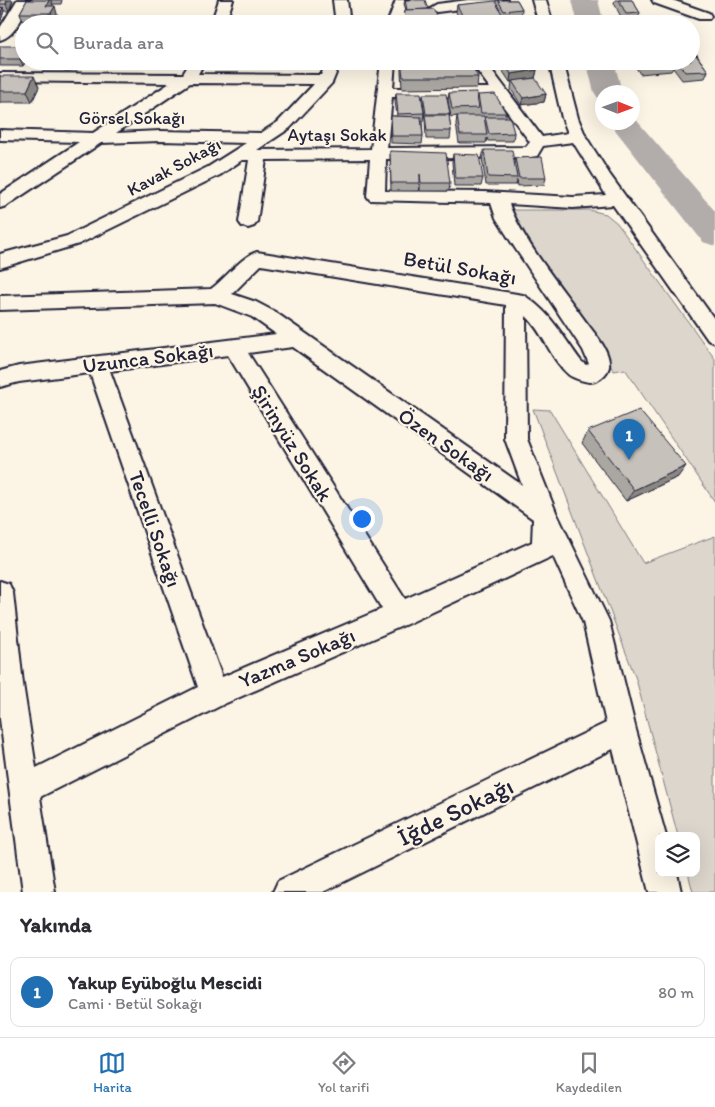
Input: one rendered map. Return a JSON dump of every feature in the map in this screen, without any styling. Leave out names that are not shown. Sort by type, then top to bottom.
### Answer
[{"type":"street","points":[[3,30],[24,0]]},
{"type":"street","points":[[221,15],[226,0]]},
{"type":"street","points":[[340,0],[342,15]]},
{"type":"street","points":[[397,15],[403,0]]},
{"type":"street","points":[[438,9],[500,0]]},
{"type":"street","points":[[539,0],[543,15]]},
{"type":"street","points":[[660,0],[698,15]]},
{"type":"street","points":[[684,0],[710,20]]},
{"type":"street","points":[[0,202],[188,78],[193,70]]},
{"type":"street","name":"Kavak Sokağı","points":[[0,261],[73,240],[214,171],[284,125],[327,80],[331,70]]},
{"type":"street","points":[[387,70],[378,155],[376,196],[498,198],[570,203],[602,202],[618,198]]},
{"type":"street","points":[[483,70],[538,142],[578,137]]},
{"type":"street","points":[[558,70],[570,118],[578,137],[618,198],[715,335]]},
{"type":"street","points":[[0,77],[327,80]]},
{"type":"street","points":[[386,92],[500,93]]},
{"type":"street","name":"Görsel Sokağı","points":[[0,135],[97,138],[160,136],[264,138]]},
{"type":"street","name":"Aytaşı Sokak","points":[[239,155],[531,152],[538,142]]},
{"type":"street","points":[[248,222],[258,155]]},
{"type":"street","name":"Betül Sokağı","points":[[215,296],[229,286],[257,258],[516,300],[530,306],[541,318],[579,371],[590,374],[598,367],[598,360],[591,345],[521,244],[505,218],[498,198]]},
{"type":"street","name":"Özen Sokağı","points":[[0,303],[215,296],[249,305],[279,323],[296,339],[545,514],[596,620],[622,730],[655,852]]},
{"type":"street","points":[[516,300],[516,439],[545,514]]},
{"type":"street","name":"Uzunca Sokağı","points":[[0,379],[19,374],[296,339]]},
{"type":"street","name":"Şirinyüz Sokak","points":[[233,347],[400,614]]},
{"type":"street","name":"Tecelli Sokağı","points":[[97,364],[214,694]]},
{"type":"street","name":"Yazma Sokağı","points":[[22,790],[214,694],[400,614],[544,548],[545,514]]},
{"type":"street","points":[[0,593],[4,686],[39,892]]},
{"type":"street","name":"İğde Sokağı","points":[[288,892],[622,730]]},
{"type":"street","points":[[661,877],[666,892]]},
{"type":"shaded area","points":[[506,210],[589,210],[606,214],[617,223],[715,359],[715,502],[625,369],[614,371]]},
{"type":"shaded area","points":[[533,409],[550,410],[643,563],[715,536],[715,892],[693,892],[689,877],[700,877],[700,832],[677,832],[636,679]]},
{"type":"building","points":[[0,0],[7,0],[6,4],[0,4]]},
{"type":"building","points":[[27,0],[49,0],[46,6],[55,6],[51,13],[20,13]]},
{"type":"building","points":[[405,0],[425,0],[428,9],[407,10]]},
{"type":"building","points":[[498,0],[517,0],[522,9],[504,11]]},
{"type":"building","points":[[619,0],[632,0],[640,13],[626,14]]},
{"type":"building","points":[[495,1],[502,15],[462,15],[457,5]]},
{"type":"building","points":[[433,9],[436,15],[405,15],[405,10]]},
{"type":"building","points":[[1,46],[15,46],[15,59],[0,59]]},
{"type":"building","points":[[700,60],[708,71],[685,72],[684,70],[700,70]]},
{"type":"building","points":[[402,70],[474,70],[478,77],[403,77]]},
{"type":"building","points":[[509,70],[537,70],[511,74]]},
{"type":"building","points":[[0,76],[34,76],[27,91],[0,91]]},
{"type":"building","points":[[535,78],[546,94],[523,98],[512,81]]},
{"type":"building","points":[[476,92],[479,108],[452,109],[449,93]]},
{"type":"building","points":[[396,93],[421,93],[424,113],[398,114]]},
{"type":"building","points":[[423,94],[446,94],[450,114],[426,114]]},
{"type":"building","points":[[495,94],[506,113],[481,113],[478,95]]},
{"type":"building","points":[[425,115],[449,115],[451,131],[427,131]]},
{"type":"building","points":[[391,116],[421,117],[423,136],[392,136]]},
{"type":"building","points":[[457,116],[484,116],[487,135],[460,135]]},
{"type":"building","points":[[485,117],[510,117],[514,133],[489,134]]},
{"type":"building","points":[[484,150],[512,150],[517,178],[488,177]]},
{"type":"building","points":[[390,151],[446,153],[450,183],[421,183],[420,174],[420,183],[391,183]]},
{"type":"building","points":[[453,154],[479,155],[483,178],[455,178]]},
{"type":"building","points":[[542,157],[546,178],[519,178],[515,158]]},
{"type":"building","points":[[639,410],[686,466],[634,490],[588,431]]},
{"type":"waterway","points":[[585,0],[589,15]]},
{"type":"waterway","points":[[602,70],[606,85]]},
{"type":"waterway","points":[[630,130],[715,234]]},
{"type":"place","name":"Yakup Eyüboğlu Mescidi","points":[[629,460]]}]
